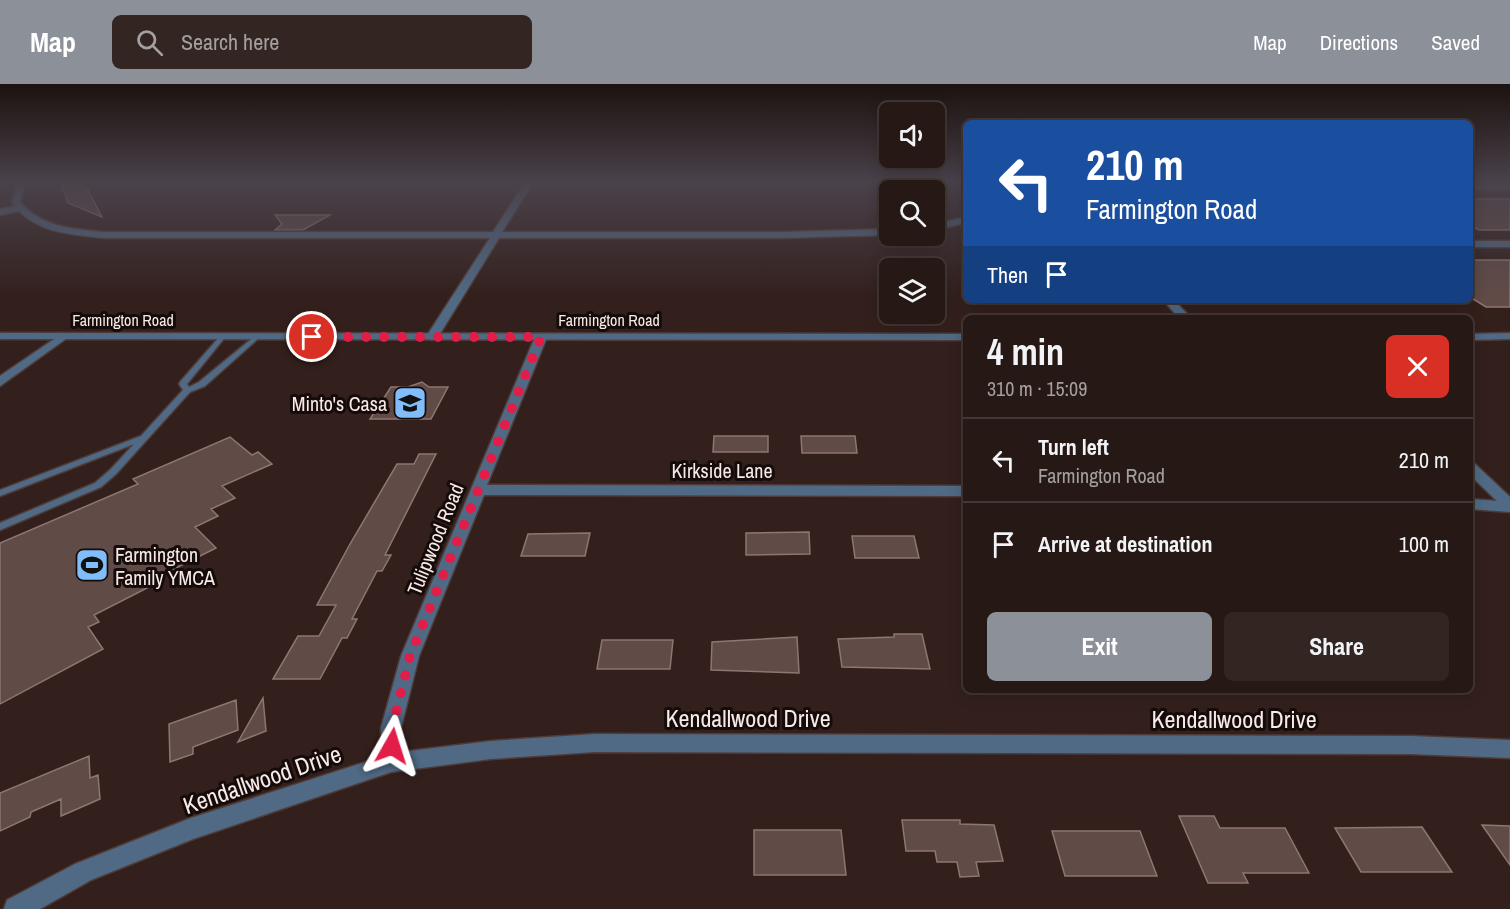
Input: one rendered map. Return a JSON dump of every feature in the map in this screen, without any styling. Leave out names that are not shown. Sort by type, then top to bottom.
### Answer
[{"type":"street","points":[[35,220],[70,231],[104,235],[815,235],[879,232]]},
{"type":"street","points":[[432,337],[506,220]]},
{"type":"street","points":[[945,225],[963,221]]},
{"type":"street","points":[[1473,244],[1510,244]]},
{"type":"street","points":[[1171,303],[1182,315]]},
{"type":"street","name":"Farmington Road","points":[[0,336],[963,337]]},
{"type":"street","points":[[0,382],[63,336]]},
{"type":"street","points":[[1473,337],[1510,336]]},
{"type":"street","name":"Tulipwood Road","points":[[391,763],[392,729],[410,656],[541,337]]},
{"type":"street","points":[[1473,470],[1510,506]]},
{"type":"street","name":"Kirkside Lane","points":[[478,490],[963,491]]},
{"type":"street","points":[[1473,504],[1510,506]]},
{"type":"street","name":"Kendallwood Drive","points":[[16,909],[83,872],[191,829],[391,763],[491,750],[596,743],[1399,745],[1510,749]]},
{"type":"lane","points":[[187,390],[183,384],[223,336]]},
{"type":"lane","points":[[0,527],[98,484],[187,390],[202,384],[257,336]]},
{"type":"lane","points":[[0,493],[143,437]]},
{"type":"building","points":[[278,220],[322,220],[303,230],[275,230],[282,224]]},
{"type":"building","points":[[1473,220],[1510,220],[1510,230],[1479,230],[1473,227]]},
{"type":"building","points":[[1473,260],[1510,260],[1510,307],[1486,307],[1473,299]]},
{"type":"building","name":"Minto's Casa","points":[[422,382],[429,387],[448,387],[431,419],[370,419],[391,387],[408,387]]},
{"type":"building","points":[[714,436],[768,436],[768,452],[713,452]]},
{"type":"building","points":[[801,436],[855,436],[857,453],[802,453]]},
{"type":"building","name":"Farmington Family YMCA","points":[[230,437],[252,455],[258,452],[272,464],[222,486],[235,498],[211,509],[218,516],[195,527],[216,548],[150,581],[153,585],[94,615],[99,622],[88,627],[103,649],[0,704],[0,543],[138,484],[133,479]]},
{"type":"building","points":[[419,454],[436,454],[385,555],[391,555],[382,571],[377,571],[352,619],[357,619],[347,638],[342,638],[320,679],[273,679],[298,636],[319,636],[336,605],[317,605],[350,544],[397,464],[414,464]]},
{"type":"building","points":[[809,532],[810,554],[746,555],[746,533]]},
{"type":"building","points":[[590,533],[585,556],[521,556],[528,534]]},
{"type":"building","points":[[852,536],[914,536],[919,558],[855,558]]},
{"type":"building","points":[[894,634],[922,634],[930,669],[842,667],[838,639],[894,637]]},
{"type":"building","points":[[797,637],[799,673],[711,670],[712,642]]},
{"type":"building","points":[[602,640],[673,640],[670,669],[597,669]]},
{"type":"building","points":[[263,698],[266,731],[238,742]]},
{"type":"building","points":[[236,700],[238,730],[193,747],[193,754],[170,762],[169,724]]},
{"type":"building","points":[[89,756],[90,778],[98,775],[100,799],[61,816],[61,799],[31,812],[30,817],[0,831],[0,793]]},
{"type":"building","points":[[1179,816],[1214,816],[1220,828],[1285,828],[1309,873],[1243,873],[1248,883],[1208,883]]},
{"type":"building","points":[[902,820],[960,820],[960,824],[994,825],[1003,861],[976,862],[979,876],[960,877],[957,862],[937,862],[935,851],[906,851]]},
{"type":"building","points":[[1482,825],[1510,826],[1510,865]]},
{"type":"building","points":[[1422,827],[1452,872],[1361,872],[1335,828]]},
{"type":"building","points":[[754,830],[841,830],[846,875],[754,875]]},
{"type":"building","points":[[1052,831],[1140,831],[1157,876],[1065,876]]},
{"type":"place","name":"Minto's Casa","points":[[410,403]]},
{"type":"place","name":"Farmington Family YMCA","points":[[92,565]]},
{"type":"route","points":[[312,337],[541,337],[410,656],[392,729],[392,746]]}]
